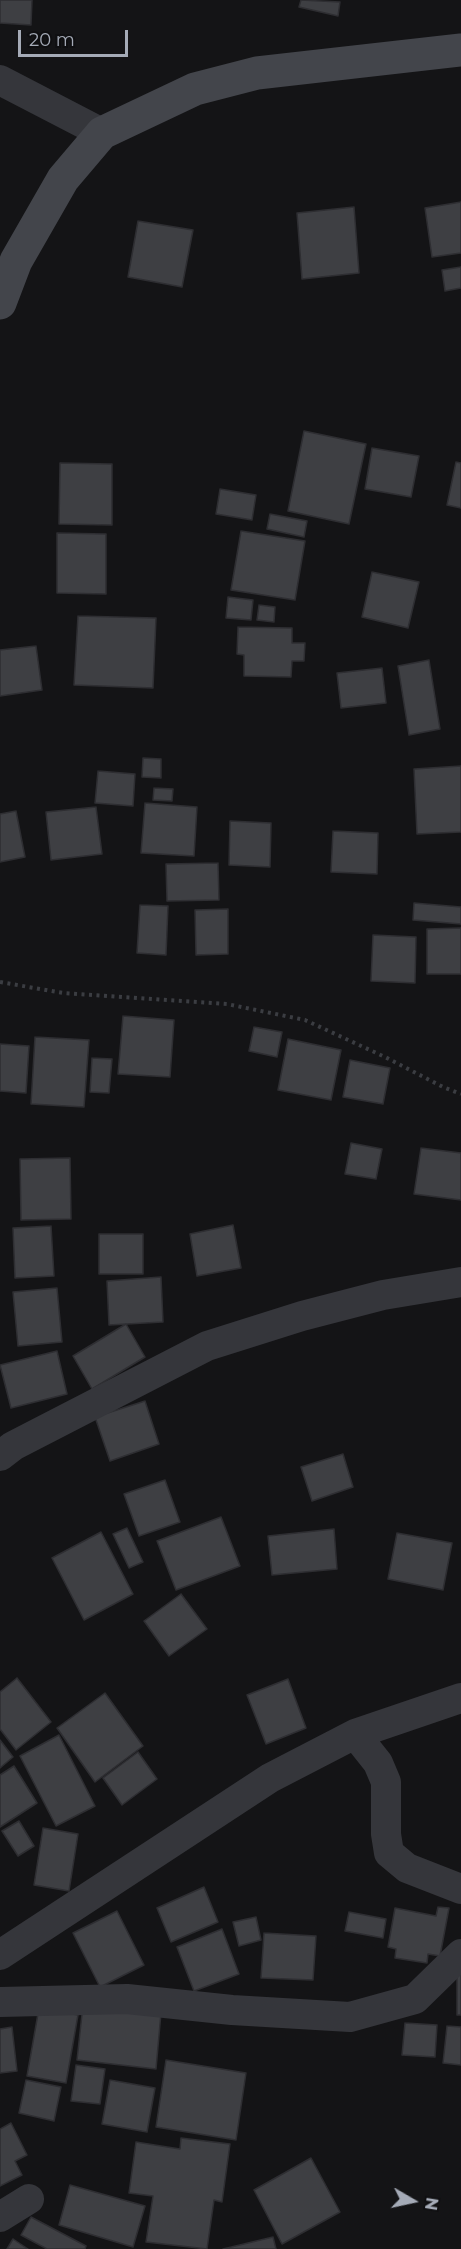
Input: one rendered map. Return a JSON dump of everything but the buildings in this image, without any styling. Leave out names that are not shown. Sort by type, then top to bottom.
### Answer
[{"type":"main road","points":[[0,303],[16,261],[63,179],[102,133],[195,89],[257,74],[461,50]]},
{"type":"street","points":[[0,80],[102,133]]},
{"type":"street","points":[[0,1456],[13,1446],[207,1346],[302,1316],[383,1295],[461,1282]]},
{"type":"street","points":[[0,1955],[270,1778],[355,1734],[461,1698]]},
{"type":"street","points":[[355,1734],[378,1763],[386,1782],[386,1834],[389,1854],[406,1868],[461,1889]]},
{"type":"street","points":[[0,2002],[127,2000],[232,2010],[350,2017],[415,1999],[461,1954]]},
{"type":"street","points":[[0,2217],[29,2199]]},
{"type":"path","points":[[0,982],[63,993],[227,1005],[305,1020],[461,1094]]}]
